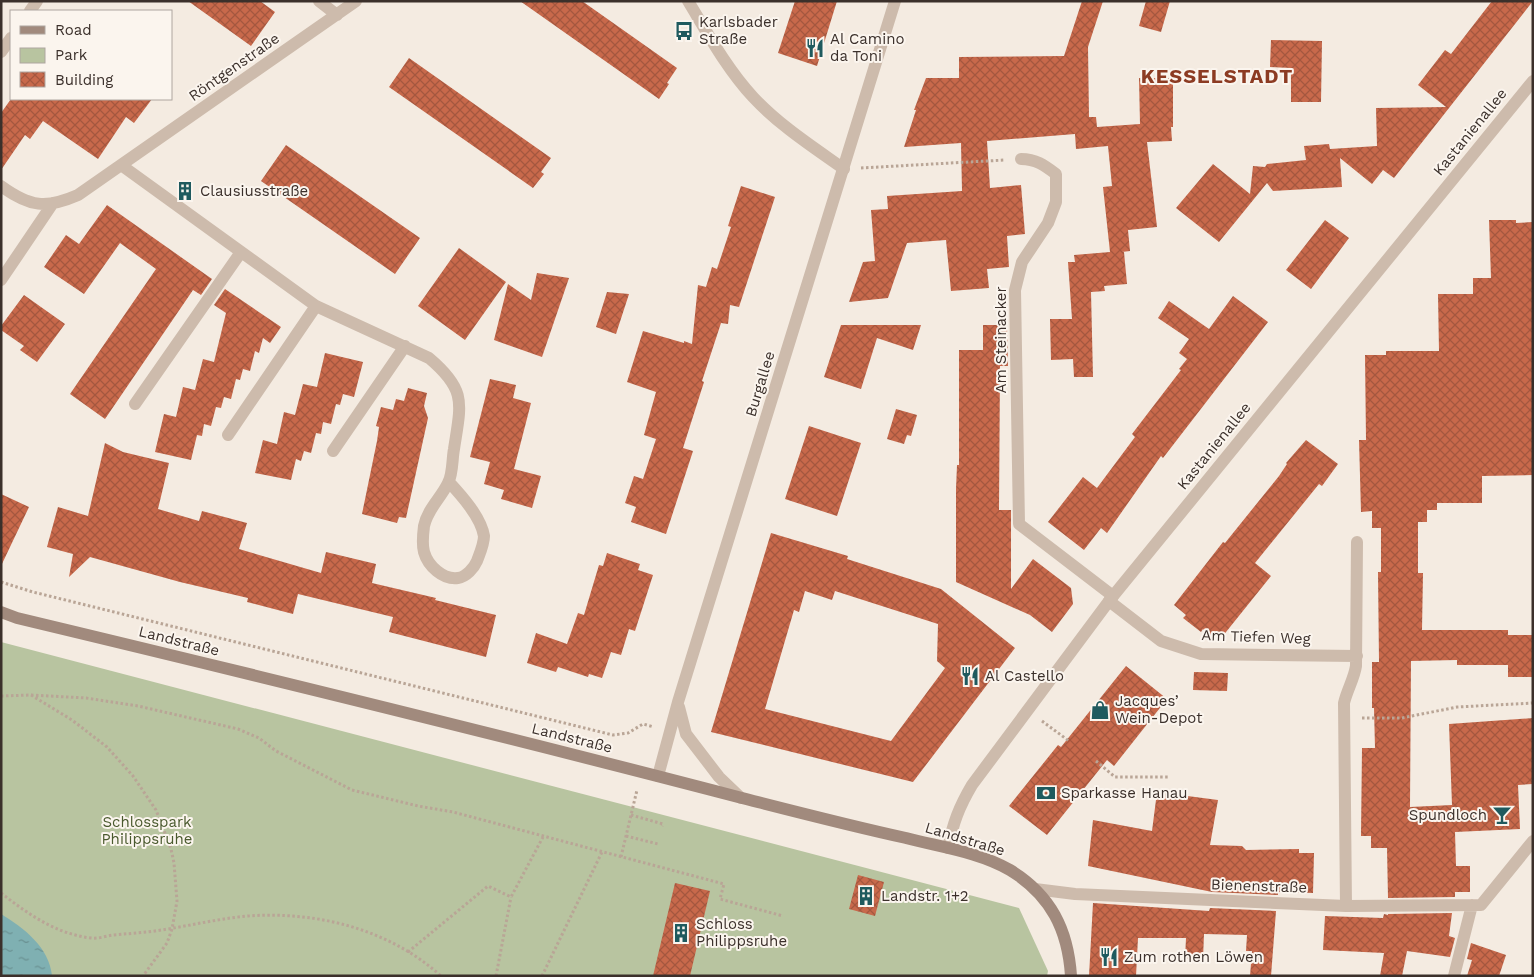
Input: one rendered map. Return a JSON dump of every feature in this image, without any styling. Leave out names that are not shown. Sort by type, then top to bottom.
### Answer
[{"type":"main road","name":"Landstraße","points":[[1,612],[17,618],[948,848],[991,861],[1009,869],[1044,898],[1058,920],[1068,951],[1071,976]]},
{"type":"street","points":[[319,1],[337,15]]},
{"type":"street","name":"Röntgenstraße","points":[[1,186],[19,198],[34,203],[60,203],[78,195],[356,1]]},
{"type":"street","points":[[688,1],[717,48],[754,98],[795,134],[844,169]]},
{"type":"street","name":"Burgallee","points":[[658,776],[678,702],[896,1]]},
{"type":"street","points":[[1,52],[10,39]]},
{"type":"street","name":"Kastanienallee","points":[[948,848],[953,824],[964,799],[1111,599],[1533,81]]},
{"type":"street","name":"Am Steinacker","points":[[1020,159],[1032,159],[1043,164],[1056,174],[1056,202],[1048,223],[1022,262],[1015,290],[1019,524],[1111,599]]},
{"type":"street","points":[[121,165],[316,306],[429,358],[452,381],[457,391],[461,408],[449,482],[434,502],[424,525],[423,541],[424,553],[437,572],[447,577],[458,578],[466,576],[475,565],[484,542],[484,535],[464,498],[449,482]]},
{"type":"street","points":[[1,280],[53,204]]},
{"type":"street","points":[[136,404],[241,252]]},
{"type":"street","points":[[228,435],[316,306]]},
{"type":"street","points":[[333,451],[405,346]]},
{"type":"street","points":[[1346,906],[1344,703],[1355,673],[1357,656],[1357,542]]},
{"type":"street","name":"Am Tiefen Weg","points":[[1111,599],[1161,641],[1201,654],[1357,656]]},
{"type":"street","points":[[678,702],[686,734],[719,777],[741,798]]},
{"type":"street","points":[[1454,976],[1476,905],[1533,841]]},
{"type":"street","name":"Bienenstraße","points":[[1035,889],[1103,896],[1346,906],[1476,905]]},
{"type":"path","points":[[844,169],[1020,159]]},
{"type":"path","points":[[1,582],[33,592],[612,735],[628,733],[644,724],[670,730]]},
{"type":"path","points":[[31,695],[72,720],[107,747],[133,776],[156,810],[171,849],[177,901],[172,929],[167,943],[143,976]]},
{"type":"path","points":[[1,696],[31,695],[86,698],[138,706],[238,729],[259,738],[276,750],[352,790],[418,806],[453,812],[724,884],[720,899],[783,916]]},
{"type":"path","points":[[1344,719],[1402,718],[1457,707],[1533,703]]},
{"type":"path","points":[[1028,711],[1069,741]]},
{"type":"path","points":[[1096,761],[1116,777],[1170,777]]},
{"type":"path","points":[[621,857],[642,772]]},
{"type":"path","points":[[631,815],[663,824],[662,826]]},
{"type":"path","points":[[626,836],[658,844],[658,842]]},
{"type":"path","points":[[496,976],[511,897],[543,837]]},
{"type":"path","points":[[542,976],[602,852]]},
{"type":"path","points":[[408,952],[488,886],[511,897]]},
{"type":"path","points":[[1,893],[24,911],[49,926],[92,938],[172,929],[249,916],[285,915],[353,926],[381,937],[408,952],[442,976]]},
{"type":"green space","name":"Schlosspark Philippsruhe","points":[[1,642],[1019,908],[1048,971],[1047,976],[1,976]]},
{"type":"water","points":[[1,914],[26,932],[41,947],[50,966],[52,976],[1,976]]},
{"type":"building","points":[[188,1],[260,1],[275,12],[251,46]]},
{"type":"building","points":[[520,1],[582,1],[677,68],[659,99]]},
{"type":"building","points":[[795,1],[837,1],[817,66],[778,53]]},
{"type":"building","points":[[1082,1],[1103,1],[1088,47],[1089,117],[1096,117],[1097,127],[1140,124],[1139,78],[1173,78],[1172,141],[1147,142],[1157,227],[1128,230],[1130,251],[1122,252],[1124,252],[1127,284],[1104,286],[1105,291],[1091,292],[1093,377],[1074,377],[1073,359],[1051,360],[1050,319],[1072,319],[1068,262],[1075,262],[1074,255],[1110,252],[1103,187],[1112,186],[1108,146],[1076,149],[1075,134],[987,141],[990,188],[1021,185],[1025,234],[1007,236],[1009,267],[987,269],[989,288],[951,291],[946,240],[907,243],[888,298],[849,302],[863,262],[875,261],[871,210],[888,209],[887,196],[962,191],[961,143],[904,147],[916,110],[914,110],[926,78],[959,78],[959,57],[1064,56]]},
{"type":"building","points":[[1146,1],[1170,1],[1161,32],[1139,26]]},
{"type":"building","points":[[1492,1],[1533,1],[1394,178],[1383,170],[1372,184],[1340,158],[1342,187],[1273,191],[1267,183],[1219,242],[1176,208],[1213,164],[1250,194],[1253,166],[1265,167],[1267,164],[1306,160],[1304,146],[1329,144],[1330,149],[1377,146],[1376,108],[1446,107],[1418,85],[1445,50],[1451,54]]},
{"type":"building","points":[[1271,40],[1322,41],[1321,102],[1291,102],[1291,68],[1270,67]]},
{"type":"building","points":[[409,58],[551,158],[541,172],[544,174],[533,188],[389,87]]},
{"type":"building","points":[[10,100],[151,100],[134,123],[126,117],[98,159],[43,121],[30,139],[25,135],[1,170],[1,113]]},
{"type":"building","points":[[286,145],[420,238],[395,274],[261,181]]},
{"type":"building","points":[[741,186],[775,197],[739,307],[730,305],[728,324],[721,323],[702,381],[704,382],[683,448],[693,451],[666,534],[631,522],[636,507],[625,503],[634,476],[643,479],[656,439],[644,435],[656,392],[627,382],[643,331],[692,344],[698,285],[706,287],[712,267],[717,269],[731,227],[728,226]]},
{"type":"building","points":[[107,205],[212,279],[201,295],[193,290],[105,419],[70,394],[156,269],[120,243],[84,294],[44,267],[66,235],[79,244]]},
{"type":"building","points":[[1325,220],[1349,238],[1311,289],[1286,270]]},
{"type":"building","points":[[1489,220],[1516,220],[1516,223],[1533,222],[1533,475],[1482,476],[1482,503],[1437,503],[1437,510],[1427,510],[1427,522],[1418,522],[1418,573],[1423,573],[1422,630],[1508,630],[1508,635],[1533,635],[1533,677],[1508,677],[1508,665],[1457,665],[1457,660],[1411,661],[1410,807],[1452,805],[1449,724],[1533,718],[1533,784],[1518,785],[1520,829],[1455,832],[1456,866],[1470,866],[1470,892],[1455,892],[1455,897],[1388,898],[1387,848],[1371,848],[1371,836],[1361,836],[1362,748],[1375,748],[1374,708],[1372,708],[1372,662],[1379,662],[1378,572],[1381,572],[1381,528],[1372,528],[1372,511],[1361,512],[1359,440],[1366,440],[1365,355],[1386,355],[1386,351],[1439,351],[1438,294],[1473,294],[1473,278],[1491,278]]},
{"type":"building","points":[[459,248],[506,282],[465,340],[418,306]]},
{"type":"building","points":[[537,273],[569,278],[542,357],[494,340],[508,284],[531,300]]},
{"type":"building","points":[[225,289],[281,327],[270,343],[263,338],[259,353],[255,351],[250,371],[243,369],[240,380],[236,379],[231,399],[224,397],[221,408],[216,407],[211,426],[204,424],[202,436],[197,435],[191,460],[155,452],[164,414],[176,417],[183,387],[195,390],[203,359],[214,362],[226,313],[214,305]]},
{"type":"building","points":[[607,292],[629,294],[616,334],[596,327]]},
{"type":"building","points":[[24,295],[65,324],[37,362],[20,350],[24,346],[1,330],[1,326]]},
{"type":"building","points":[[1233,296],[1268,322],[1163,458],[1161,456],[1107,533],[1101,528],[1084,550],[1048,522],[1083,477],[1097,488],[1135,437],[1132,434],[1181,370],[1179,369],[1187,359],[1179,353],[1189,339],[1158,318],[1169,301],[1209,329]]},
{"type":"building","points":[[841,325],[921,325],[913,350],[877,338],[861,389],[824,377]]},
{"type":"building","points":[[983,325],[1007,325],[1008,366],[1000,366],[999,510],[1011,510],[1011,589],[1033,559],[1071,588],[1073,604],[1052,632],[1030,615],[956,582],[959,350],[983,350]]},
{"type":"building","points":[[325,353],[363,362],[354,397],[343,394],[340,405],[336,404],[331,424],[323,422],[321,434],[316,433],[311,453],[304,451],[301,461],[296,459],[291,480],[255,473],[263,440],[277,444],[284,412],[295,415],[303,384],[317,387]]},
{"type":"building","points":[[490,379],[516,385],[513,398],[531,403],[514,469],[541,476],[532,508],[501,499],[504,490],[484,484],[490,462],[470,457]]},
{"type":"building","points":[[408,388],[427,393],[424,406],[428,418],[406,518],[399,517],[397,523],[362,514],[377,441],[379,427],[376,426],[381,407],[393,410],[396,399],[404,401]]},
{"type":"building","points":[[896,409],[917,415],[911,436],[907,435],[904,444],[887,439]]},
{"type":"building","points":[[809,426],[861,443],[837,516],[785,499]]},
{"type":"building","points":[[1306,440],[1338,464],[1322,486],[1319,484],[1255,563],[1271,576],[1218,642],[1203,629],[1201,632],[1183,618],[1186,615],[1174,605]]},
{"type":"building","points":[[105,443],[123,452],[169,463],[158,509],[199,521],[202,511],[247,523],[239,549],[321,573],[326,552],[376,564],[372,583],[496,615],[486,657],[389,632],[393,617],[298,594],[293,614],[247,602],[248,598],[180,582],[90,557],[69,577],[73,554],[47,547],[58,507],[88,516]]},
{"type":"building","points":[[1,494],[29,507],[1,566]]},
{"type":"building","points":[[771,533],[848,556],[847,559],[941,589],[1015,648],[913,782],[711,732]],"holes":[[[805,591],[832,600],[835,591],[938,624],[937,661],[945,668],[891,741],[765,709],[794,610],[799,612]]]},
{"type":"building","points":[[607,553],[640,564],[638,570],[653,575],[635,631],[629,629],[621,655],[611,652],[602,678],[589,674],[588,677],[558,667],[556,672],[527,663],[536,633],[567,644],[578,613],[584,615],[599,565],[603,566]]},
{"type":"building","points":[[1126,666],[1167,699],[1114,766],[1107,760],[1047,835],[1009,806],[1058,745],[1061,747]]},
{"type":"building","points":[[1194,672],[1228,673],[1227,691],[1193,690]]},
{"type":"building","points":[[1157,792],[1218,800],[1210,845],[1242,846],[1246,850],[1299,849],[1299,853],[1314,853],[1313,893],[1278,892],[1278,895],[1212,892],[1088,866],[1093,820],[1152,831]]},
{"type":"building","name":"Landstr. 1+2","points":[[858,875],[884,882],[875,916],[849,909]]},
{"type":"building","name":"Schloss Philippsruhe","points":[[675,883],[710,891],[690,976],[653,976]]},
{"type":"building","points":[[1093,903],[1209,911],[1210,908],[1276,911],[1271,976],[1250,976],[1252,951],[1246,951],[1247,935],[1204,934],[1203,959],[1185,959],[1186,938],[1138,938],[1136,976],[1089,976]]},
{"type":"building","points":[[1452,913],[1449,936],[1455,938],[1450,957],[1407,951],[1402,976],[1380,976],[1384,953],[1323,950],[1325,916],[1383,918],[1384,914]]},
{"type":"building","points":[[1471,943],[1506,955],[1499,976],[1467,976],[1472,960],[1467,959]]},
{"type":"place","name":"Karlsbader Straße","points":[[684,31]]},
{"type":"place","name":"Al Camino da Toni","points":[[815,48]]},
{"type":"place","name":"Clausiusstraße","points":[[185,191]]},
{"type":"place","name":"Al Castello","points":[[970,676]]},
{"type":"place","name":"Jacques’ Wein-Depot","points":[[1100,710]]},
{"type":"place","name":"Sparkasse Hanau","points":[[1046,793]]},
{"type":"place","name":"Spundloch","points":[[1502,815]]},
{"type":"place","name":"Landstr. 1+2","points":[[866,896]]},
{"type":"place","name":"Schloss Philippsruhe","points":[[681,933]]},
{"type":"place","name":"Zum rothen Löwen","points":[[1109,957]]},
{"type":"district","name":"KESSELSTADT","points":[[1217,76]]}]
